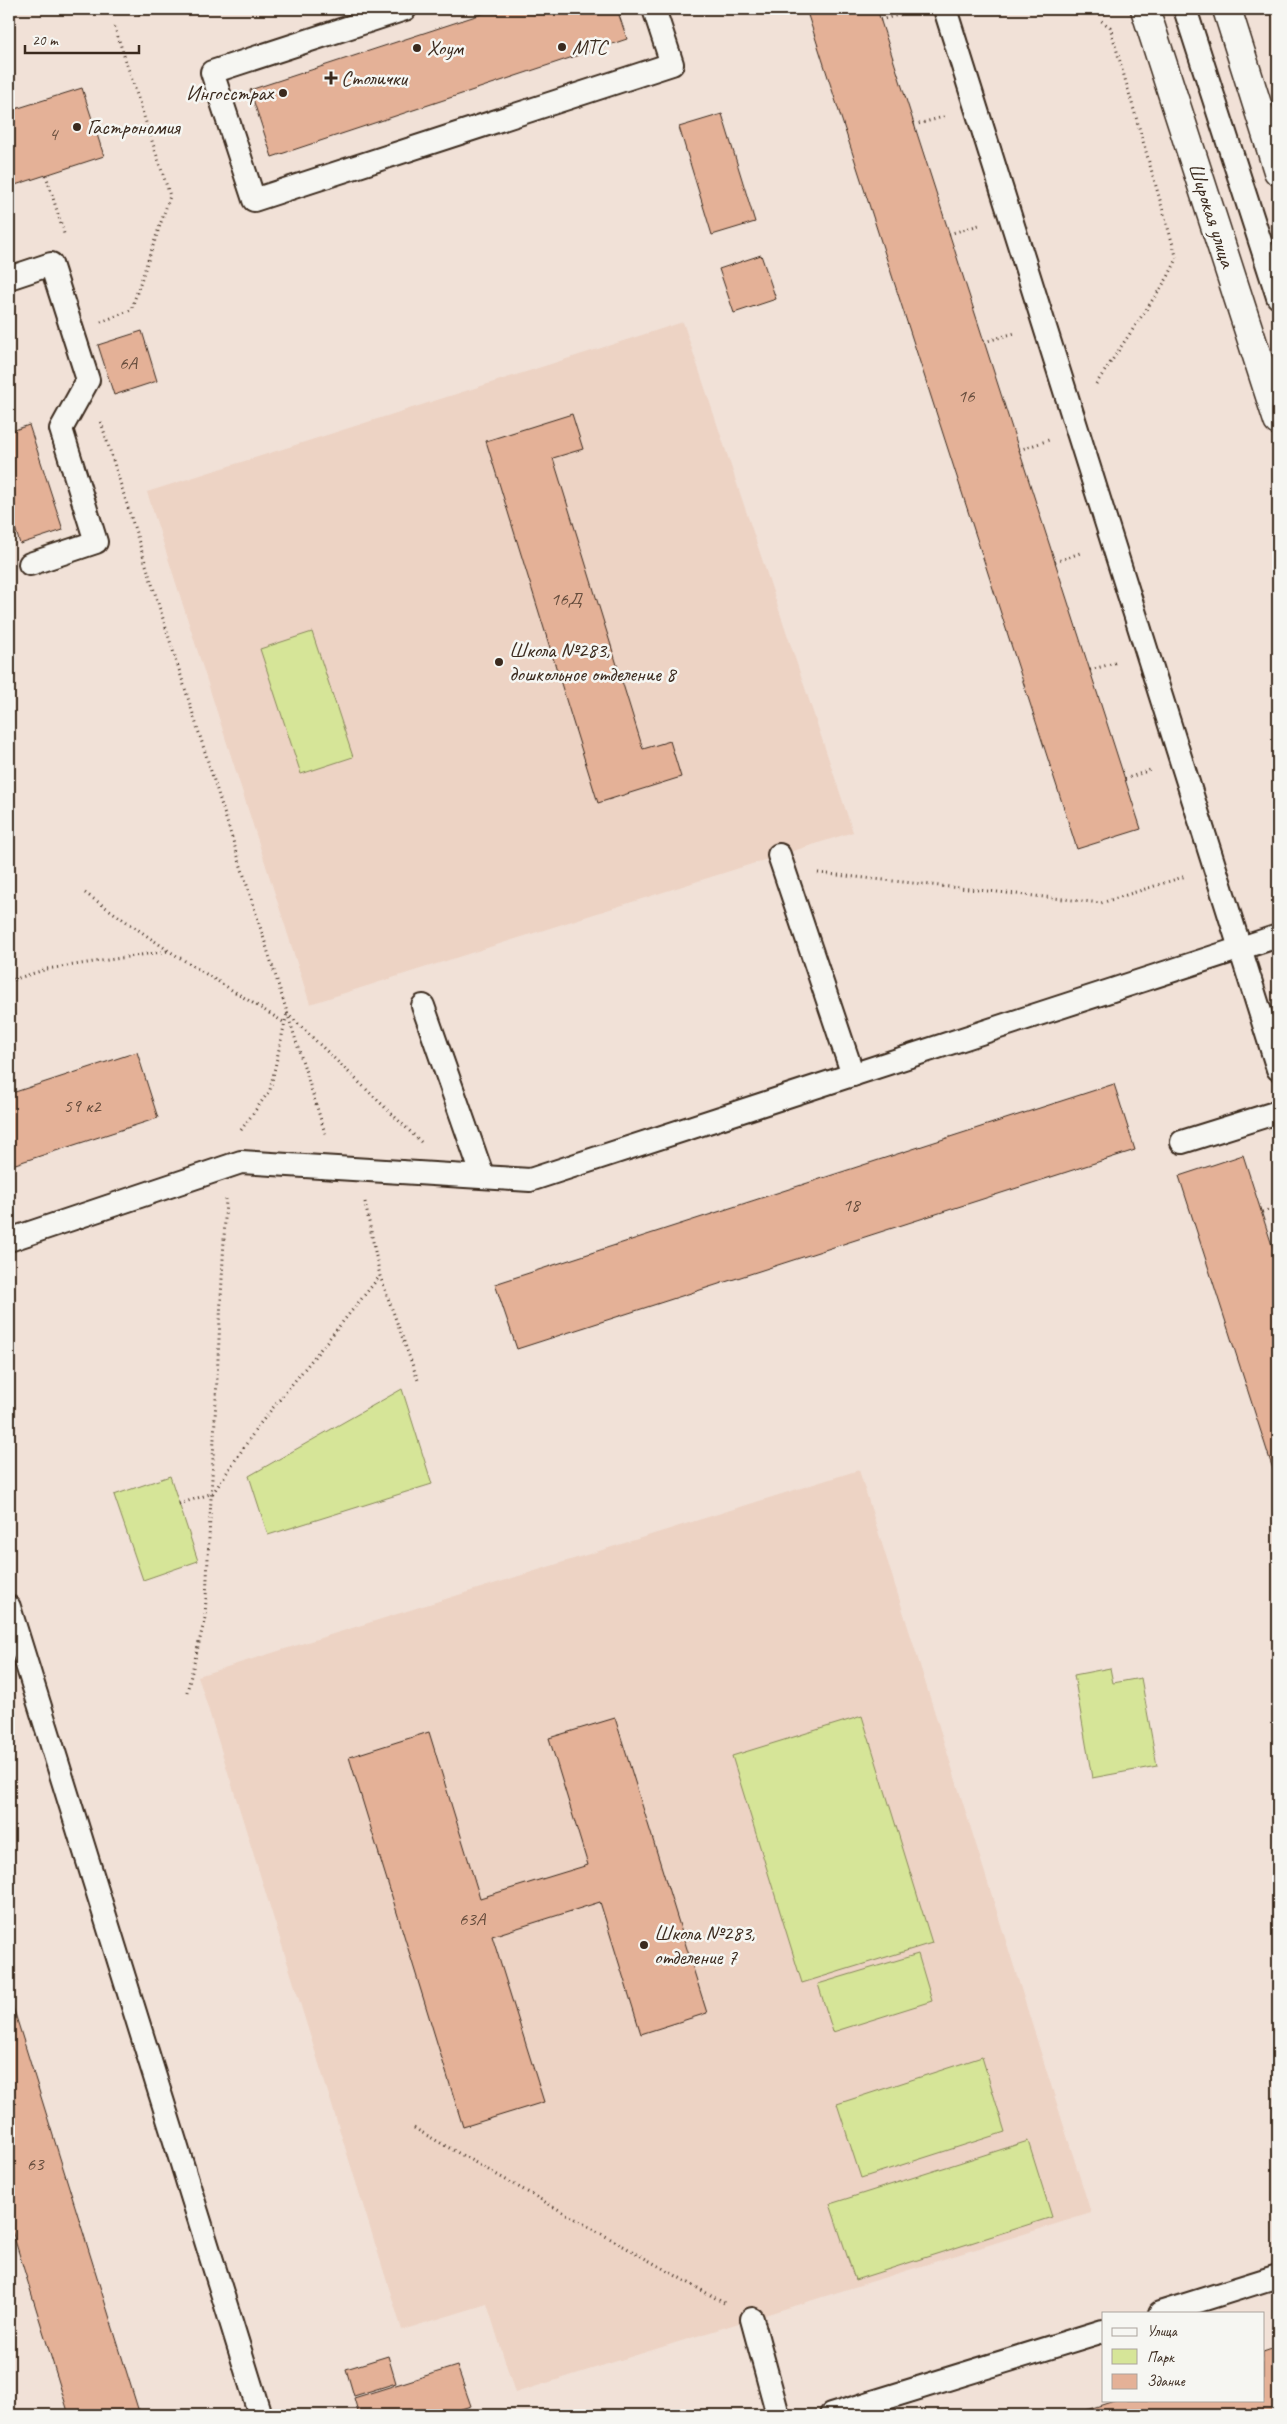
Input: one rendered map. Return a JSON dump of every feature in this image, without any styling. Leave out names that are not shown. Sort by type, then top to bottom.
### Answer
[{"type":"main road","name":"Широкая улица","points":[[1145,9],[1278,421]]},
{"type":"main road","points":[[1227,9],[1278,171]]},
{"type":"lane","points":[[405,9],[212,72],[254,200],[672,64],[654,9]]},
{"type":"lane","points":[[944,9],[1278,1070]]},
{"type":"lane","name":"Широкая улица","points":[[1185,9],[1278,297]]},
{"type":"lane","points":[[9,278],[51,264],[88,380],[61,429],[96,542],[30,564]]},
{"type":"lane","points":[[782,863],[853,1075]]},
{"type":"lane","points":[[9,1240],[241,1162],[530,1180],[1278,936]]},
{"type":"lane","points":[[423,1006],[483,1177]]},
{"type":"lane","points":[[1182,1142],[1278,1112]]},
{"type":"lane","points":[[9,1607],[260,2415]]},
{"type":"lane","points":[[1163,2312],[1278,2276]]},
{"type":"lane","points":[[752,2318],[778,2415]]},
{"type":"lane","points":[[831,2415],[1102,2330]]},
{"type":"path","points":[[138,9],[141,17]]},
{"type":"path","points":[[880,20],[920,9]]},
{"type":"path","points":[[1073,418],[1168,277],[1177,259],[1110,27],[1100,20]]},
{"type":"path","points":[[73,333],[131,310],[170,196],[114,25]]},
{"type":"path","points":[[46,175],[67,242],[51,264]]},
{"type":"path","points":[[88,380],[336,1168]]},
{"type":"path","points":[[782,863],[1101,903],[1214,866]]},
{"type":"path","points":[[85,893],[169,951],[285,1023]]},
{"type":"path","points":[[9,982],[47,969],[169,951]]},
{"type":"path","points":[[238,1133],[270,1090],[287,1012]]},
{"type":"path","points":[[287,1012],[456,1175]]},
{"type":"path","points":[[186,1692],[205,1618],[213,1493],[220,1296],[226,1198],[241,1162]]},
{"type":"path","points":[[358,1169],[380,1276],[419,1383]]},
{"type":"path","points":[[1262,1212],[1278,1207]]},
{"type":"path","points":[[178,1504],[213,1493],[259,1425],[380,1276]]},
{"type":"path","points":[[414,2128],[752,2318]]},
{"type":"shaded area","name":"Школа №283, дошкольное отделение 8","points":[[683,322],[853,832],[310,1004],[147,492]]},
{"type":"shaded area","name":"Школа №283, отделение 7","points":[[859,1470],[1091,2213],[515,2393],[487,2304],[402,2330],[198,1676]]},
{"type":"green space","points":[[312,632],[353,757],[301,774],[260,649]]},
{"type":"green space","points":[[402,1389],[432,1484],[268,1535],[249,1476]]},
{"type":"green space","points":[[170,1476],[198,1561],[143,1580],[114,1495]]},
{"type":"green space","points":[[1110,1668],[1113,1683],[1141,1678],[1157,1766],[1092,1778],[1074,1675]]},
{"type":"green space","points":[[862,1716],[932,1943],[802,1983],[732,1756]]},
{"type":"green space","points":[[918,1954],[932,2001],[833,2032],[818,1984]]},
{"type":"green space","points":[[982,2057],[1005,2132],[861,2178],[837,2104]]},
{"type":"green space","points":[[1028,2141],[1052,2217],[855,2280],[830,2204]]},
{"type":"building","points":[[497,9],[617,9],[627,39],[272,157],[250,90]]},
{"type":"building","points":[[806,9],[877,9],[1141,829],[1077,849]]},
{"type":"building","points":[[82,88],[104,156],[9,187],[9,111]]},
{"type":"building","points":[[722,114],[755,222],[712,235],[679,127]]},
{"type":"building","points":[[761,255],[776,299],[734,313],[719,269]]},
{"type":"building","points":[[142,331],[157,381],[114,395],[98,345]]},
{"type":"building","points":[[572,414],[583,449],[553,458],[643,749],[670,741],[681,777],[598,803],[486,441]]},
{"type":"building","points":[[29,425],[63,530],[20,544],[9,508],[9,432]]},
{"type":"building","points":[[137,1052],[158,1118],[9,1166],[9,1094]]},
{"type":"building","points":[[1114,1084],[1135,1150],[517,1349],[495,1284]]},
{"type":"building","points":[[1243,1155],[1278,1264],[1278,1485],[1179,1176]]},
{"type":"building","points":[[615,1718],[707,2013],[641,2034],[600,1902],[492,1936],[544,2102],[463,2127],[349,1757],[429,1732],[480,1898],[588,1865],[549,1738]]},
{"type":"building","points":[[9,1994],[139,2412],[130,2415],[69,2415],[9,2221]]},
{"type":"building","points":[[1278,2347],[1278,2415],[1071,2415],[1111,2402],[1264,2402],[1264,2352]]},
{"type":"building","points":[[388,2356],[396,2383],[354,2396],[346,2369]]},
{"type":"building","points":[[457,2366],[471,2406],[441,2415],[359,2415],[354,2398]]},
{"type":"place","name":"МТС","points":[[562,47]]},
{"type":"place","name":"Хоум","points":[[417,48]]},
{"type":"place","name":"Столички","points":[[331,78]]},
{"type":"place","name":"Ингосстрах","points":[[283,93]]},
{"type":"place","name":"Гастрономия","points":[[77,127]]},
{"type":"place","name":"Школа №283, дошкольное отделение 8","points":[[499,662]]},
{"type":"place","name":"Школа №283, отделение 7","points":[[644,1945]]}]
